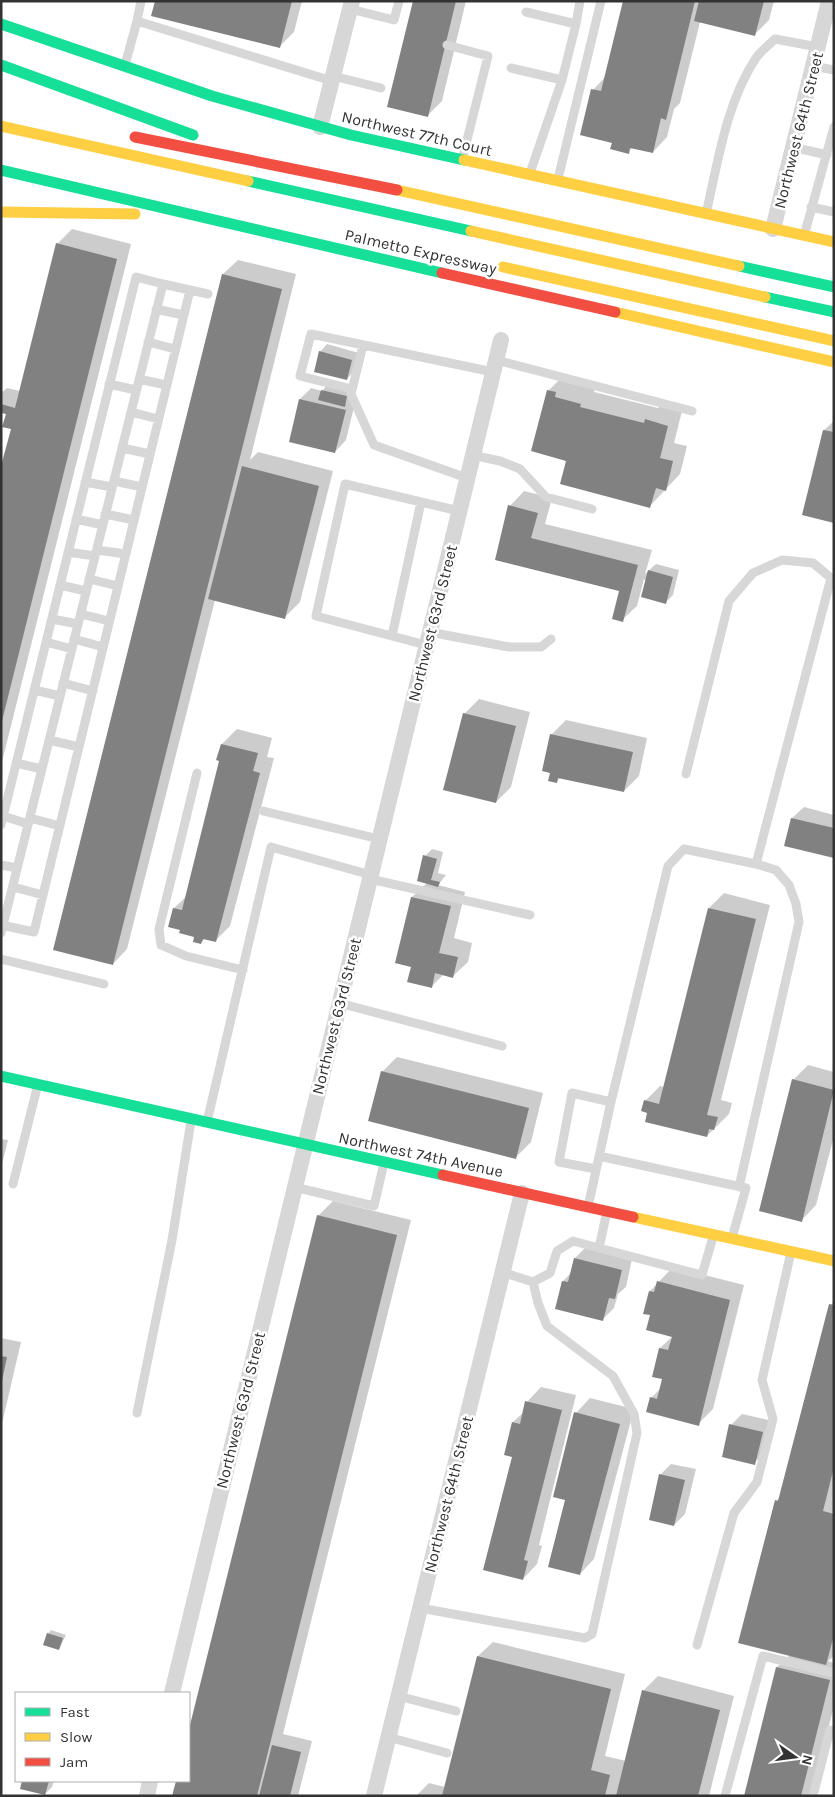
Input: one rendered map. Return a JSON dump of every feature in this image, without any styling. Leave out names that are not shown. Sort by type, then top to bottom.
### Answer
[{"type":"main road","name":"Northwest 77th Court","points":[[1,24],[212,96],[320,127],[558,182],[834,242]]},
{"type":"main road","points":[[1,65],[277,166]]},
{"type":"main road","points":[[1,126],[834,312]]},
{"type":"main road","points":[[125,135],[406,192],[834,287]]},
{"type":"main road","name":"Palmetto Expressway","points":[[1,170],[186,215],[834,362]]},
{"type":"main road","points":[[1,212],[186,215]]},
{"type":"main road","points":[[496,265],[834,341]]},
{"type":"main road","name":"Northwest 74th Avenue","points":[[1,1076],[304,1145],[834,1261]]},
{"type":"street","name":"Northwest 64th Street","points":[[774,229],[829,1]]},
{"type":"street","points":[[320,127],[351,5]]},
{"type":"street","name":"Northwest 63rd Street","points":[[172,1692],[501,340]]},
{"type":"street","name":"Northwest 64th Street","points":[[374,1796],[522,1193]]},
{"type":"street","points":[[147,1796],[150,1782]]},
{"type":"lane","points":[[124,66],[141,1]]},
{"type":"lane","points":[[351,5],[394,20],[398,1]]},
{"type":"lane","points":[[529,175],[562,80],[580,1]]},
{"type":"lane","points":[[558,182],[600,1]]},
{"type":"lane","points":[[526,12],[576,24]]},
{"type":"lane","points":[[137,21],[332,79],[381,88]]},
{"type":"lane","points":[[706,215],[715,172],[737,93],[757,57],[775,39],[818,47]]},
{"type":"lane","points":[[447,45],[488,56],[462,160]]},
{"type":"lane","points":[[813,66],[834,70]]},
{"type":"lane","points":[[511,68],[562,80]]},
{"type":"lane","points":[[804,236],[834,127]]},
{"type":"lane","points":[[793,147],[826,155]]},
{"type":"lane","points":[[811,207],[834,212]]},
{"type":"lane","points":[[60,826],[29,821],[2,820],[136,278],[208,294]]},
{"type":"lane","points":[[163,284],[2,928],[34,932],[190,290]]},
{"type":"lane","points":[[156,309],[183,315]]},
{"type":"lane","points":[[352,390],[300,376],[311,334],[363,345],[494,366],[692,411]]},
{"type":"lane","points":[[148,342],[175,349]]},
{"type":"lane","points":[[363,345],[351,394],[374,445],[467,478]]},
{"type":"lane","points":[[139,379],[166,386]]},
{"type":"lane","points":[[109,384],[136,390]]},
{"type":"lane","points":[[131,412],[158,419]]},
{"type":"lane","points":[[122,448],[150,454]]},
{"type":"lane","points":[[472,455],[500,461],[520,469],[546,497],[592,509]]},
{"type":"lane","points":[[85,482],[142,486]]},
{"type":"lane","points":[[459,511],[345,484],[316,616],[392,636],[509,647],[541,647],[551,639]]},
{"type":"lane","points":[[392,636],[421,502]]},
{"type":"lane","points":[[106,514],[134,520]]},
{"type":"lane","points":[[76,519],[103,525]]},
{"type":"lane","points":[[68,552],[126,554]]},
{"type":"lane","points":[[686,774],[729,601],[753,573],[782,560],[813,563],[831,578],[756,864]]},
{"type":"lane","points":[[89,579],[118,586]]},
{"type":"lane","points":[[60,585],[86,591]]},
{"type":"lane","points":[[81,614],[110,621]]},
{"type":"lane","points":[[52,618],[78,624]]},
{"type":"lane","points":[[46,642],[103,648]]},
{"type":"lane","points":[[63,684],[93,690]]},
{"type":"lane","points":[[34,690],[60,696]]},
{"type":"lane","points":[[49,740],[79,746]]},
{"type":"lane","points":[[16,763],[42,769]]},
{"type":"lane","points":[[197,773],[159,929],[159,938],[161,945],[186,956],[243,970]]},
{"type":"lane","points":[[263,811],[379,839]]},
{"type":"lane","points":[[207,1122],[271,846],[370,877],[530,915]]},
{"type":"lane","points":[[588,1207],[610,1102],[668,866],[684,849],[776,870],[789,885],[796,904],[799,922],[739,1187]]},
{"type":"lane","points":[[1,865],[18,868]]},
{"type":"lane","points":[[1,890],[43,895]]},
{"type":"lane","points":[[1,959],[104,984]]},
{"type":"lane","points":[[339,1003],[502,1046]]},
{"type":"lane","points":[[13,1184],[38,1084]]},
{"type":"lane","points":[[596,1169],[559,1162],[572,1093],[610,1102]]},
{"type":"lane","points":[[137,1413],[172,1240],[192,1118]]},
{"type":"lane","points":[[599,1156],[746,1188],[732,1238]]},
{"type":"lane","points":[[294,1187],[374,1206],[384,1162]]},
{"type":"lane","points":[[599,1248],[607,1211]]},
{"type":"lane","points":[[502,1272],[533,1282],[550,1273],[557,1250],[573,1241],[702,1275],[714,1234]]},
{"type":"lane","points":[[697,1645],[734,1513],[757,1482],[773,1419],[762,1380],[791,1251]]},
{"type":"lane","points":[[420,1608],[585,1638],[592,1634],[637,1433],[634,1414],[613,1376],[547,1326],[538,1303],[533,1282]]},
{"type":"lane","points":[[726,1796],[763,1656],[834,1673]]},
{"type":"lane","points":[[398,1696],[456,1711]]},
{"type":"lane","points":[[812,1796],[830,1730]]},
{"type":"lane","points":[[388,1737],[446,1753]]},
{"type":"building","points":[[155,1],[292,1],[280,48],[151,16]]},
{"type":"building","points":[[413,1],[456,1],[428,117],[387,107]]},
{"type":"building","points":[[623,1],[695,1],[666,120],[661,118],[653,153],[630,148],[629,154],[610,149],[612,143],[580,135],[591,89],[601,91]]},
{"type":"building","points":[[699,1],[764,1],[755,36],[694,21]]},
{"type":"building","points":[[56,243],[117,259],[2,721],[1,466],[11,429],[2,427],[6,414],[1,413],[1,404],[15,408]]},
{"type":"building","points":[[222,274],[282,289],[113,965],[53,950]]},
{"type":"building","points":[[319,351],[352,360],[347,380],[314,372]]},
{"type":"building","points":[[321,390],[347,396],[345,407],[318,400]]},
{"type":"building","points":[[547,390],[556,392],[555,397],[581,404],[580,407],[644,423],[645,419],[668,426],[660,458],[673,461],[666,491],[656,488],[650,508],[560,484],[566,461],[531,451]]},
{"type":"building","points":[[299,399],[346,410],[335,453],[289,442]]},
{"type":"building","points":[[823,430],[834,432],[834,523],[802,515]]},
{"type":"building","points":[[242,466],[319,486],[285,619],[208,599]]},
{"type":"building","points":[[508,505],[538,513],[531,538],[638,565],[623,622],[612,619],[619,591],[495,560]]},
{"type":"building","points":[[648,570],[673,577],[666,604],[641,597]]},
{"type":"building","points":[[463,713],[516,726],[496,803],[443,790]]},
{"type":"building","points":[[550,734],[633,752],[624,792],[558,778],[557,783],[548,781],[550,773],[542,771]]},
{"type":"building","points":[[221,744],[258,753],[253,771],[260,773],[216,942],[203,939],[201,944],[193,942],[194,937],[179,933],[180,930],[168,927],[173,908],[182,910],[219,761],[216,760]]},
{"type":"building","points":[[791,818],[834,828],[834,858],[784,846]]},
{"type":"building","points":[[423,855],[437,859],[431,880],[440,882],[438,887],[417,881]]},
{"type":"building","points":[[411,897],[451,906],[439,953],[458,957],[453,978],[435,973],[432,988],[407,982],[411,967],[395,963]]},
{"type":"building","points":[[708,908],[756,919],[707,1115],[718,1117],[714,1130],[709,1129],[707,1137],[645,1122],[647,1113],[641,1111],[644,1100],[659,1104]]},
{"type":"building","points":[[381,1071],[529,1108],[516,1159],[368,1121]]},
{"type":"building","points":[[792,1079],[834,1090],[802,1222],[759,1211]]},
{"type":"building","points":[[317,1215],[397,1235],[257,1796],[172,1796],[176,1782],[190,1782],[190,1725]]},
{"type":"building","points":[[574,1258],[622,1270],[615,1299],[609,1298],[603,1321],[555,1309],[562,1281],[568,1282]]},
{"type":"building","points":[[657,1281],[730,1300],[699,1426],[646,1412],[650,1397],[657,1399],[662,1379],[652,1377],[659,1348],[668,1350],[672,1337],[646,1330],[650,1315],[643,1314],[649,1291],[654,1292]]},
{"type":"building","points":[[829,1304],[834,1305],[834,1467],[823,1511],[834,1514],[834,1635],[826,1665],[738,1643],[775,1500],[778,1501]]},
{"type":"building","points":[[1,1356],[7,1357],[2,1381],[1,1380]]},
{"type":"building","points":[[525,1401],[562,1410],[524,1560],[528,1561],[523,1580],[483,1570],[512,1457],[504,1455],[512,1422],[520,1424]]},
{"type":"building","points":[[574,1412],[620,1424],[580,1575],[548,1567],[565,1500],[553,1497]]},
{"type":"building","points":[[729,1424],[763,1432],[755,1465],[722,1457]]},
{"type":"building","points":[[659,1474],[685,1480],[674,1526],[649,1520]]},
{"type":"building","points":[[47,1633],[63,1638],[59,1650],[43,1645]]},
{"type":"building","points":[[477,1656],[611,1689],[591,1770],[610,1775],[605,1796],[442,1796]]},
{"type":"building","points":[[776,1667],[830,1680],[801,1796],[744,1796]]},
{"type":"building","points":[[642,1690],[720,1710],[698,1796],[616,1796]]},
{"type":"building","points":[[272,1745],[301,1752],[290,1796],[259,1796]]},
{"type":"building","points":[[22,1782],[49,1782],[45,1795],[20,1789]]},
{"type":"traffic: fast","points":[[1,24],[212,96],[351,135],[464,160]]},
{"type":"traffic: fast","points":[[1,65],[193,135]]},
{"type":"traffic: fast","points":[[1,170],[442,273]]},
{"type":"traffic: fast","points":[[248,181],[471,231]]},
{"type":"traffic: fast","points":[[739,266],[834,287]]},
{"type":"traffic: fast","points":[[765,297],[834,312]]},
{"type":"traffic: fast","points":[[1,1076],[443,1175]]},
{"type":"traffic: slow","points":[[1,126],[248,181]]},
{"type":"traffic: slow","points":[[464,160],[834,242]]},
{"type":"traffic: slow","points":[[397,190],[739,266]]},
{"type":"traffic: slow","points":[[1,212],[135,214]]},
{"type":"traffic: slow","points":[[471,231],[765,297]]},
{"type":"traffic: slow","points":[[503,267],[834,341]]},
{"type":"traffic: slow","points":[[615,312],[834,362]]},
{"type":"traffic: slow","points":[[633,1217],[834,1261]]},
{"type":"traffic: jam","points":[[135,137],[397,190]]},
{"type":"traffic: jam","points":[[442,273],[615,312]]},
{"type":"traffic: jam","points":[[443,1175],[633,1217]]}]
